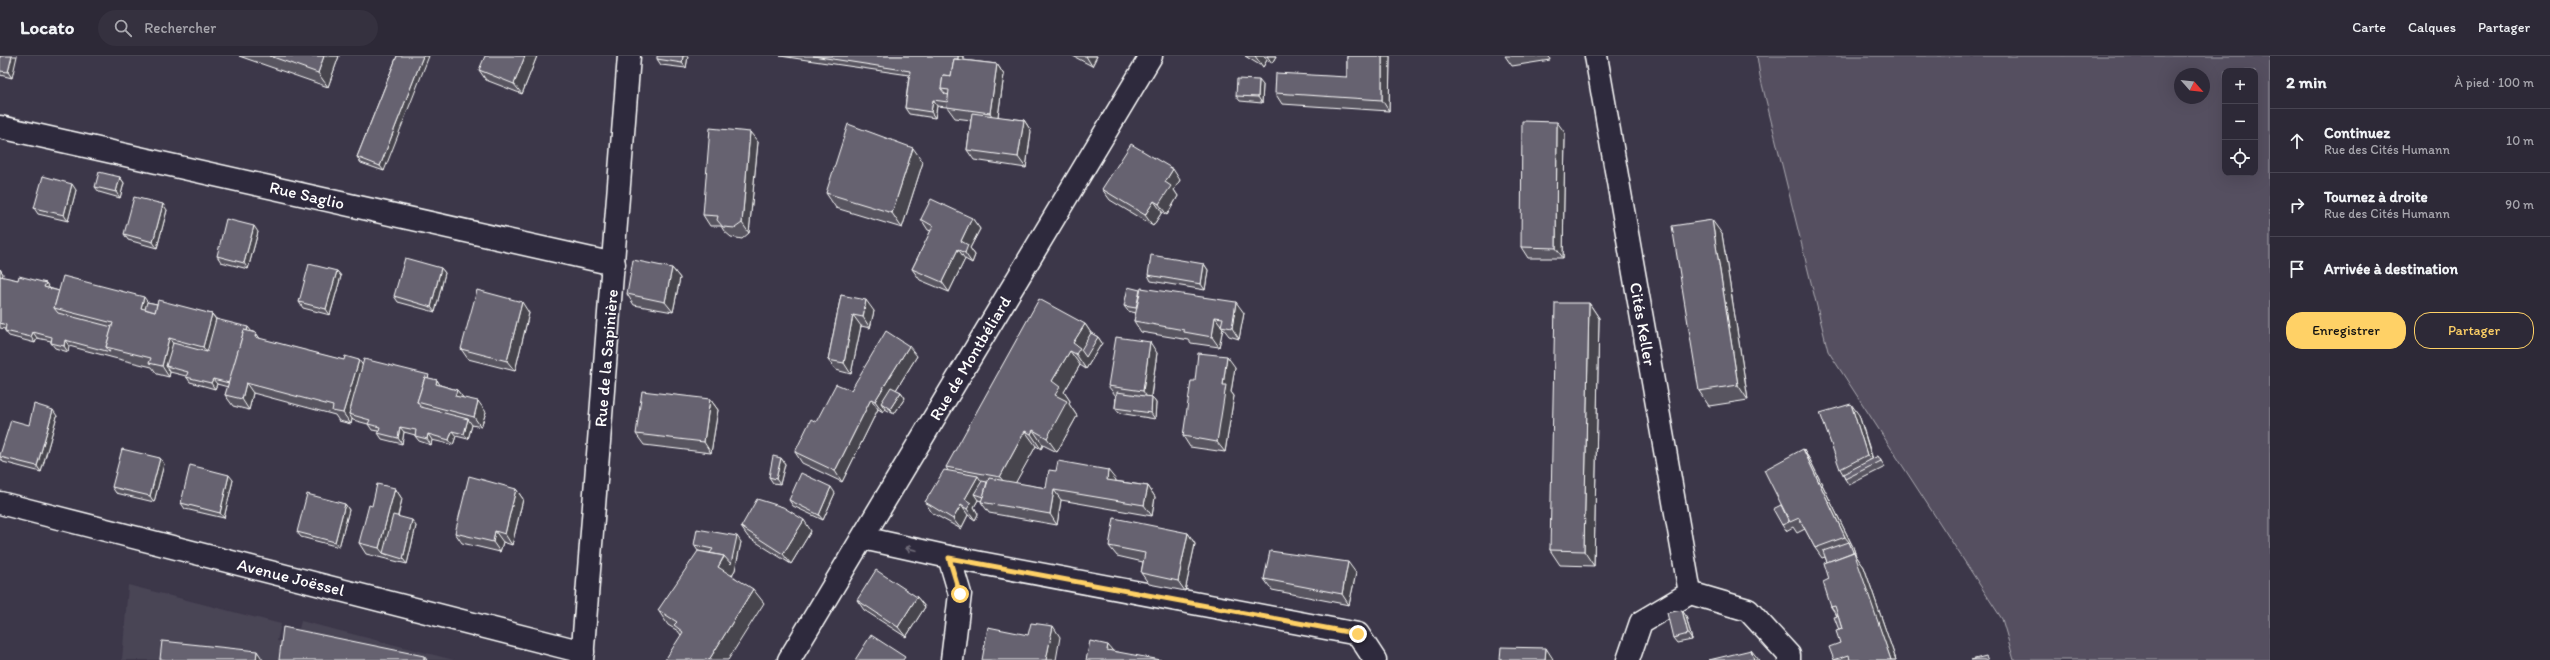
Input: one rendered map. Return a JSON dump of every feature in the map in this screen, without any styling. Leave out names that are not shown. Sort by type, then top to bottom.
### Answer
[{"type":"street","name":"Rue de la Sapinière","points":[[582,656],[614,264],[629,56]]},
{"type":"street","name":"Rue de Montbéliard","points":[[789,660],[1151,56]]},
{"type":"street","name":"Cités Keller","points":[[1596,56],[1690,592]]},
{"type":"street","name":"Rue Saglio","points":[[0,127],[614,264]]},
{"type":"street","name":"Avenue Joëssel","points":[[0,503],[582,656]]},
{"type":"street","points":[[863,538],[949,558],[1358,634],[1375,660]]},
{"type":"street","points":[[949,558],[960,594],[952,660]]},
{"type":"street","points":[[1628,660],[1641,622],[1690,592],[1748,610],[1789,655],[1789,660]]},
{"type":"shaded area","points":[[1757,56],[2270,56],[2270,660],[2014,660],[2002,619],[1828,351],[1760,76]]},
{"type":"shaded area","points":[[128,585],[281,624],[277,641],[295,644],[301,621],[454,660],[122,660]]},
{"type":"building","points":[[0,56],[12,56],[8,72],[0,71]]},
{"type":"building","points":[[270,56],[324,56],[318,73]]},
{"type":"building","points":[[397,56],[423,56],[380,166],[357,157]]},
{"type":"building","points":[[485,56],[525,56],[514,84],[479,70]]},
{"type":"building","points":[[657,56],[683,56],[682,63],[657,59]]},
{"type":"building","points":[[813,56],[958,56],[958,59],[954,59],[951,76],[943,75],[941,89],[945,94],[949,95],[948,102],[933,100],[931,112],[905,108],[910,71]]},
{"type":"building","points":[[1347,56],[1382,56],[1382,100],[1275,93],[1276,73],[1347,77]]},
{"type":"building","points":[[954,59],[997,64],[990,113],[947,107],[949,90],[941,89],[943,75],[951,76]]},
{"type":"building","points":[[1237,79],[1259,80],[1258,97],[1236,96]]},
{"type":"building","points":[[972,113],[1024,120],[1018,157],[967,150]]},
{"type":"building","points":[[1522,121],[1557,122],[1556,248],[1521,247]]},
{"type":"building","points":[[848,124],[913,148],[892,213],[826,193]]},
{"type":"building","points":[[710,128],[750,132],[742,223],[735,228],[723,227],[717,220],[718,216],[703,215]]},
{"type":"building","points":[[1131,144],[1173,169],[1165,182],[1171,186],[1159,204],[1154,201],[1145,215],[1102,189]]},
{"type":"building","points":[[99,172],[120,177],[116,192],[95,187]]},
{"type":"building","points":[[43,176],[72,184],[64,215],[34,208]]},
{"type":"building","points":[[134,197],[163,204],[153,242],[124,234]]},
{"type":"building","points":[[931,199],[972,218],[961,241],[968,245],[965,253],[958,249],[942,282],[912,269],[933,226],[921,219]]},
{"type":"building","points":[[226,219],[254,226],[244,263],[217,256]]},
{"type":"building","points":[[1712,220],[1738,385],[1699,391],[1672,226]]},
{"type":"building","points":[[1151,255],[1204,264],[1201,284],[1148,275]]},
{"type":"building","points":[[405,258],[441,268],[431,307],[394,296]]},
{"type":"building","points":[[633,260],[672,268],[665,302],[627,294]]},
{"type":"building","points":[[309,264],[337,271],[326,309],[299,302]]},
{"type":"building","points":[[0,276],[18,280],[19,276],[46,283],[44,287],[59,291],[54,308],[58,313],[112,327],[106,347],[110,352],[65,340],[64,346],[51,343],[52,337],[33,332],[31,337],[5,331],[6,325],[0,323]]},
{"type":"building","points":[[63,276],[144,297],[141,308],[155,312],[158,300],[212,314],[203,347],[169,338],[162,366],[149,363],[151,358],[106,347],[113,323],[54,308]]},
{"type":"building","points":[[1128,287],[1140,290],[1136,308],[1124,306]]},
{"type":"building","points":[[1141,288],[1236,302],[1232,328],[1221,326],[1223,318],[1215,317],[1212,337],[1184,332],[1184,330],[1134,321]]},
{"type":"building","points":[[477,290],[522,302],[507,361],[461,349]]},
{"type":"building","points":[[841,295],[866,300],[863,317],[853,315],[844,363],[828,360]]},
{"type":"building","points":[[1039,299],[1085,324],[1073,343],[1080,348],[1076,354],[1070,351],[1052,381],[1060,387],[1055,395],[1067,401],[1047,438],[1033,430],[1031,434],[1025,431],[1000,477],[946,467]]},
{"type":"building","points":[[147,302],[157,304],[155,312],[145,309]]},
{"type":"building","points":[[1555,303],[1589,303],[1584,551],[1550,550]]},
{"type":"building","points":[[216,319],[248,327],[247,331],[244,330],[229,383],[213,379],[211,383],[186,377],[188,372],[166,366],[173,343],[207,352]]},
{"type":"building","points":[[244,330],[256,333],[255,337],[297,348],[344,360],[345,356],[359,360],[343,413],[332,411],[333,406],[246,383],[242,399],[225,395]]},
{"type":"building","points":[[886,331],[909,346],[875,401],[871,399],[835,471],[795,452],[811,419],[816,422],[836,384],[851,390]]},
{"type":"building","points":[[1091,333],[1098,337],[1086,357],[1081,350]]},
{"type":"building","points":[[1116,337],[1150,342],[1143,391],[1108,386]]},
{"type":"building","points":[[1198,353],[1227,356],[1223,385],[1226,385],[1217,442],[1183,436],[1191,381],[1195,381]]},
{"type":"building","points":[[364,359],[429,375],[428,378],[425,377],[417,402],[421,407],[468,419],[464,434],[452,431],[449,440],[428,434],[427,439],[415,436],[416,430],[400,427],[398,438],[378,433],[380,427],[368,424],[370,420],[349,414]]},
{"type":"building","points":[[425,377],[437,380],[436,384],[457,390],[455,396],[478,401],[474,417],[417,402]]},
{"type":"building","points":[[891,387],[901,392],[890,409],[881,403]]},
{"type":"building","points":[[642,391],[710,399],[704,442],[636,434]]},
{"type":"building","points":[[1117,392],[1152,397],[1151,413],[1115,408]]},
{"type":"building","points":[[34,404],[53,410],[37,466],[0,457],[11,420],[29,425]]},
{"type":"building","points":[[1851,404],[1867,455],[1840,469],[1820,413]]},
{"type":"building","points":[[122,449],[160,458],[150,496],[112,487]]},
{"type":"building","points":[[1803,449],[1845,537],[1815,548],[1799,518],[1790,522],[1764,470]]},
{"type":"building","points":[[773,456],[781,458],[776,479],[769,477]]},
{"type":"building","points":[[1878,456],[1881,461],[1845,479],[1843,474]]},
{"type":"building","points":[[1058,461],[1108,470],[1107,480],[1148,486],[1144,505],[1054,490],[1050,514],[981,502],[989,478],[1046,488],[1049,470],[1056,471]]},
{"type":"building","points":[[190,465],[229,475],[220,513],[181,503]]},
{"type":"building","points":[[944,470],[978,476],[965,499],[971,503],[967,509],[961,505],[953,519],[925,502]]},
{"type":"building","points":[[801,473],[831,487],[819,515],[789,500]]},
{"type":"building","points":[[469,476],[516,489],[505,534],[495,531],[493,542],[455,533]]},
{"type":"building","points":[[982,481],[987,482],[983,497],[974,494]]},
{"type":"building","points":[[377,484],[395,488],[379,548],[359,543],[369,505],[372,506]]},
{"type":"building","points":[[307,494],[345,504],[335,542],[297,532]]},
{"type":"building","points":[[757,499],[783,507],[804,520],[783,554],[741,527]]},
{"type":"building","points":[[1781,505],[1789,522],[1782,525],[1773,509]]},
{"type":"building","points":[[393,515],[412,520],[403,559],[383,553]]},
{"type":"building","points":[[1114,518],[1188,533],[1178,581],[1141,573],[1145,553],[1109,546]]},
{"type":"building","points":[[697,529],[737,536],[731,564],[724,556],[710,553],[713,549],[694,545]]},
{"type":"building","points":[[1849,542],[1853,552],[1827,562],[1823,551]]},
{"type":"building","points":[[698,551],[724,556],[718,567],[753,589],[709,660],[665,660],[683,632],[674,625],[677,622],[658,610]]},
{"type":"building","points":[[1270,551],[1348,562],[1342,594],[1264,579]]},
{"type":"building","points":[[1854,552],[1891,660],[1850,660],[1849,655],[1834,660],[1829,647],[1840,643],[1836,631],[1842,629],[1835,606],[1831,607],[1823,582],[1829,579],[1824,563]]},
{"type":"building","points":[[876,570],[917,597],[898,627],[857,600]]},
{"type":"building","points":[[1682,610],[1688,634],[1673,638],[1667,613]]},
{"type":"building","points":[[1838,616],[1842,629],[1839,630],[1834,617]]},
{"type":"building","points":[[1031,623],[1053,626],[1046,660],[982,660],[988,627],[1028,635]]},
{"type":"building","points":[[283,627],[424,656],[424,660],[279,660]]},
{"type":"building","points":[[871,635],[905,657],[903,660],[855,660]]},
{"type":"building","points":[[162,641],[257,651],[256,660],[160,659]]},
{"type":"building","points":[[1090,641],[1108,645],[1107,650],[1161,660],[1086,660]]},
{"type":"building","points":[[1501,647],[1546,648],[1545,660],[1500,660]]},
{"type":"building","points":[[1751,650],[1754,660],[1709,660]]},
{"type":"building","points":[[1986,656],[1988,660],[1971,660]]},
{"type":"route","points":[[960,594],[949,558],[1358,634]]}]
